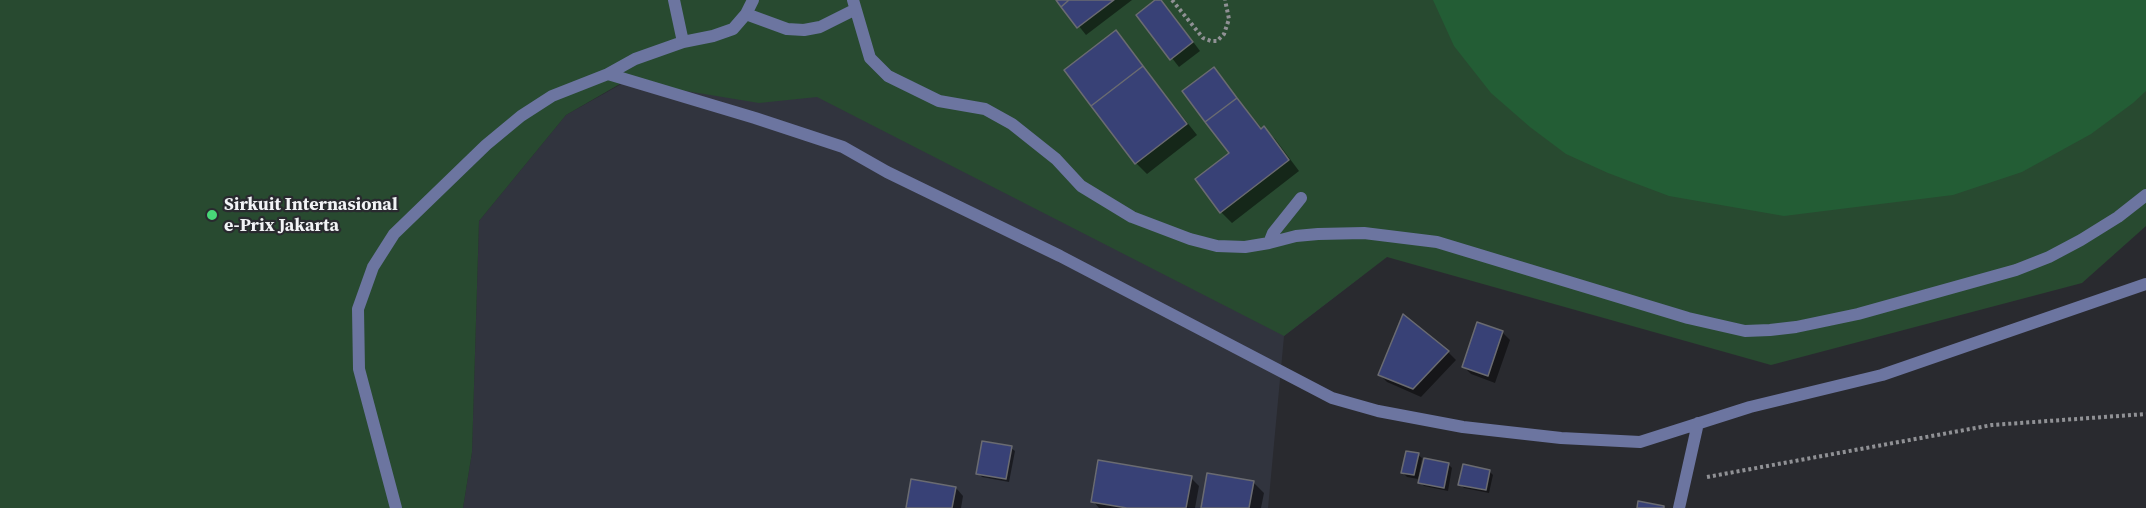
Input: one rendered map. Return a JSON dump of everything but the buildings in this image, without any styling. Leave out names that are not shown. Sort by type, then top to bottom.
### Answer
[{"type":"lane","points":[[674,0],[683,42]]},
{"type":"lane","points":[[396,508],[359,369],[358,309],[373,267],[394,234],[486,145],[521,116],[552,96],[608,74],[635,59],[683,42],[733,29],[746,14],[753,0]]},
{"type":"lane","points":[[746,14],[788,30],[804,30],[820,27],[854,5],[870,58],[888,76],[939,101],[986,109],[1012,123],[1056,159],[1081,186],[1132,217],[1190,239],[1217,246],[1245,248],[1296,236],[1364,233],[1437,243],[1688,318],[1745,331],[1796,327],[1858,314],[2016,270],[2049,257],[2081,240],[2118,217],[2146,195]]},
{"type":"lane","points":[[608,74],[843,147],[887,172],[1060,256],[1332,398],[1378,411],[1463,427],[1561,438],[1640,442],[1750,407],[1882,375],[2146,284]]},
{"type":"lane","points":[[1269,243],[1273,233],[1300,198]]},
{"type":"lane","points":[[1680,508],[1698,423]]},
{"type":"path","points":[[1172,0],[1203,38],[1217,41],[1224,34],[1229,19],[1225,0]]},
{"type":"path","points":[[1686,481],[1992,425],[2146,414]]},
{"type":"shaded area","points":[[0,0],[2146,0],[2146,226],[2082,283],[1771,365],[1387,257],[1284,336],[817,97],[759,103],[625,81],[566,115],[479,221],[472,452],[463,508],[0,508]]},
{"type":"shaded area","points":[[1433,0],[2146,0],[2146,91],[2091,134],[2022,172],[1953,195],[1784,216],[1669,196],[1566,154],[1491,93],[1454,46]]},
{"type":"shaded area","points":[[653,7],[1362,276],[1284,336],[1268,508],[463,508],[472,452],[479,221],[566,115],[625,82]]},
{"type":"place","name":"Sirkuit Internasional e-Prix Jakarta","points":[[212,215]]}]
